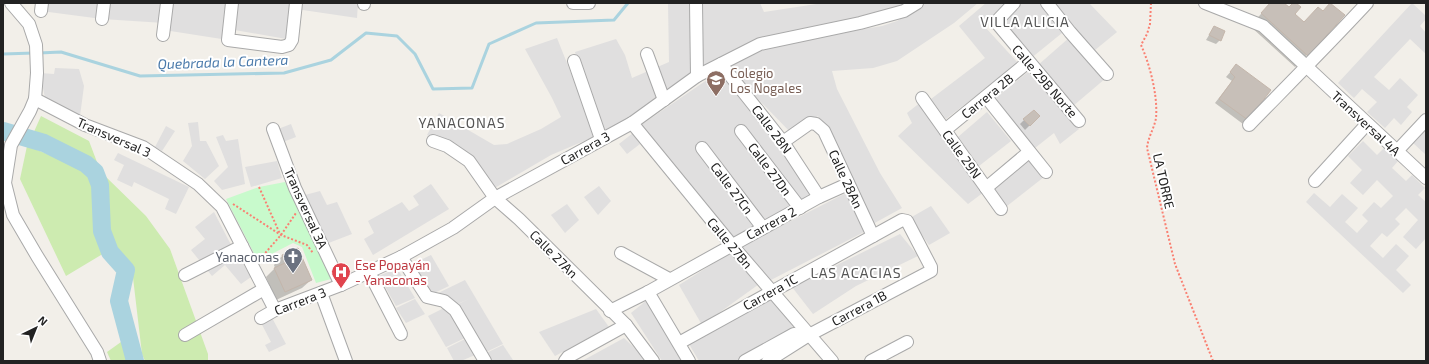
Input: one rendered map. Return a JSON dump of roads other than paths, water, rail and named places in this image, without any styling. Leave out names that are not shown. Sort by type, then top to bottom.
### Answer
[{"type":"street","points":[[11,3],[29,24],[36,45],[37,73],[35,99],[30,112],[12,146],[5,183],[13,215],[97,352],[100,361]]},
{"type":"street","points":[[102,19],[104,3]]},
{"type":"street","points":[[163,35],[167,3]]},
{"type":"street","points":[[232,3],[228,40],[282,47],[289,46],[292,40],[296,3]]},
{"type":"street","points":[[572,3],[589,4]]},
{"type":"street","points":[[696,3],[698,76]]},
{"type":"street","name":"Carrera 3","points":[[261,318],[275,310],[341,285],[401,257],[453,228],[495,198],[632,123],[698,76],[760,44],[860,23],[904,11],[917,3]]},
{"type":"street","name":"Calle 29B Norte","points":[[1014,3],[996,22],[1079,121]]},
{"type":"street","points":[[1047,3],[1107,74]]},
{"type":"street","name":"Transversal 4A","points":[[1205,3],[1263,26],[1426,178]]},
{"type":"street","points":[[1250,125],[1292,80],[1307,68],[1367,3]]},
{"type":"street","points":[[647,54],[664,100]]},
{"type":"street","points":[[574,61],[601,139]]},
{"type":"street","name":"Carrera 2B","points":[[945,130],[1028,62]]},
{"type":"street","name":"Calle 28N","points":[[721,64],[783,142],[819,197]]},
{"type":"street","points":[[986,97],[1046,172]]},
{"type":"street","name":"Calle 29N","points":[[922,98],[1001,209]]},
{"type":"street","name":"Transversal 3","points":[[35,99],[85,125],[143,147],[198,184],[210,194],[222,207],[275,310]]},
{"type":"street","points":[[1397,151],[1426,120]]},
{"type":"street","name":"Calle 27Bn","points":[[632,123],[731,244],[832,361]]},
{"type":"street","name":"Calle 28An","points":[[783,142],[810,123],[816,124],[824,131],[873,236]]},
{"type":"street","points":[[1315,181],[1367,124]]},
{"type":"street","name":"Transversal 3A","points":[[273,129],[302,203],[341,285]]},
{"type":"street","name":"Calle 27Dn","points":[[741,130],[800,208]]},
{"type":"street","name":"Calle 27An","points":[[433,141],[447,146],[469,161],[495,198],[519,219],[610,311],[626,325],[653,361]]},
{"type":"street","name":"Calle 27Cn","points":[[702,148],[763,228]]},
{"type":"street","points":[[986,188],[1029,152]]},
{"type":"street","name":"Carrera 2","points":[[610,311],[648,292],[731,244],[819,197],[848,184]]},
{"type":"street","name":"Carrera 1C","points":[[678,343],[905,219],[908,221],[931,267],[931,271]]},
{"type":"street","points":[[185,275],[242,246]]},
{"type":"street","points":[[621,253],[669,279]]},
{"type":"street","points":[[401,257],[427,298],[444,301],[455,310],[485,361]]},
{"type":"street","name":"Carrera 1B","points":[[768,361],[809,335],[931,271]]},
{"type":"street","points":[[368,272],[401,334]]},
{"type":"street","points":[[185,335],[264,289]]},
{"type":"street","points":[[648,292],[689,361]]},
{"type":"street","points":[[321,293],[346,361]]},
{"type":"street","points":[[565,361],[568,357],[626,325]]},
{"type":"street","name":"Carrera 1B","points":[[746,361],[794,334],[809,335]]},
{"type":"street","points":[[871,361],[907,342]]},
{"type":"waterway","name":"Quebrada la Cantera","points":[[39,53],[61,52],[140,76],[284,73],[331,60],[366,33],[397,36],[415,54],[433,89],[472,88],[489,44],[536,23],[614,20],[628,3]]},
{"type":"waterway","name":"Quebrada la Cantera","points":[[3,54],[34,53]]},
{"type":"waterway","points":[[3,131],[44,143],[86,164],[95,172],[100,185],[102,231],[110,252],[126,270],[119,301],[135,361]]},
{"type":"place","name":"Colegio Los Nogales","points":[[716,97]]},
{"type":"place","name":"Yanaconas","points":[[293,274]]},
{"type":"place","name":"Ese Popayán - Yanaconas","points":[[341,289]]},
{"type":"district","name":"VILLA ALICIA","points":[[1025,22]]},
{"type":"district","name":"YANACONAS","points":[[462,123]]},
{"type":"district","name":"LAS ACACIAS","points":[[856,273]]}]
